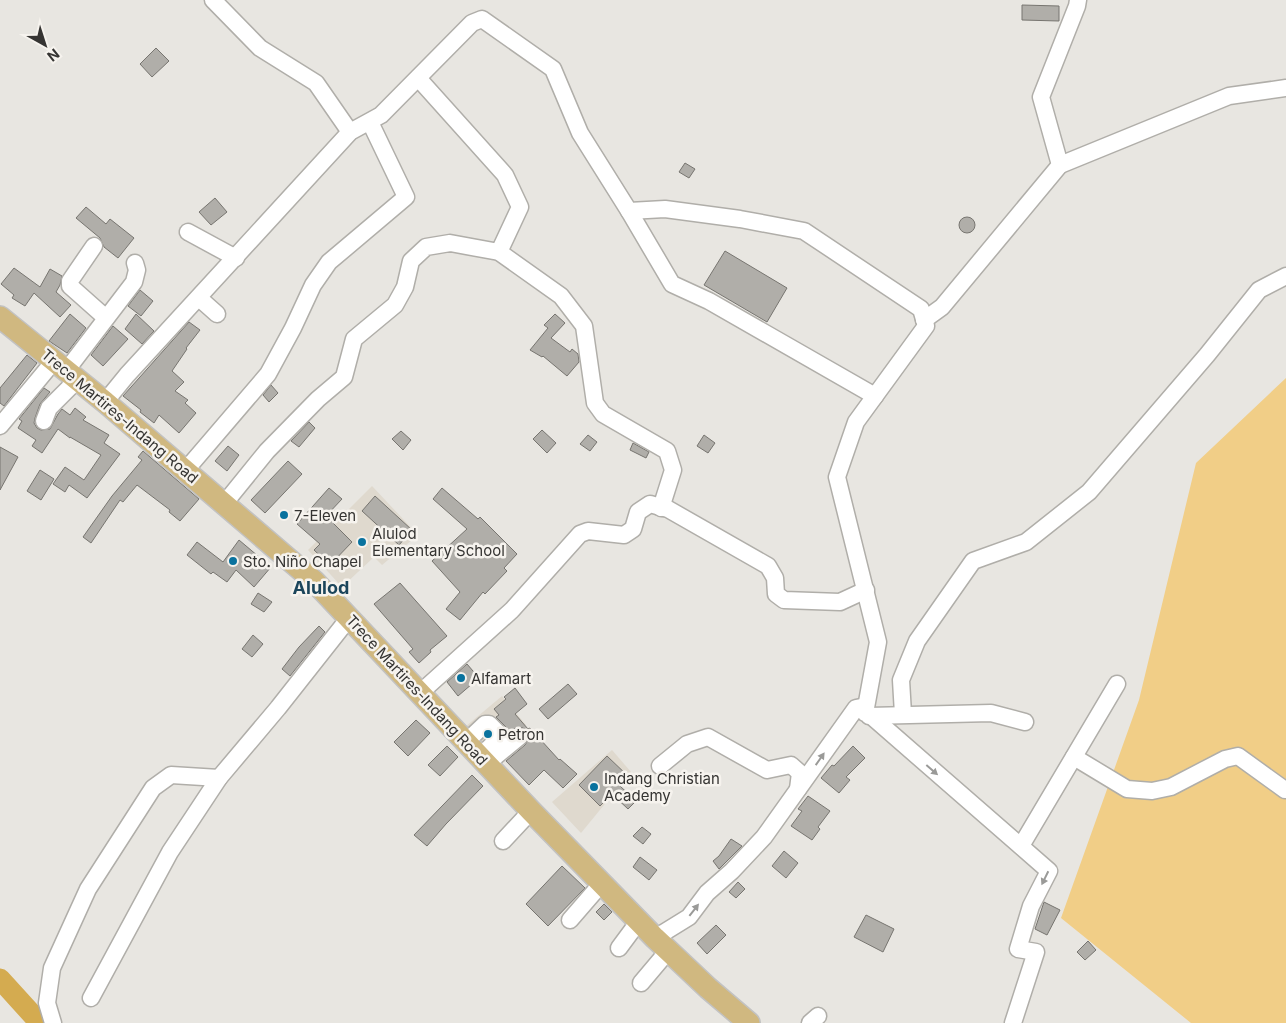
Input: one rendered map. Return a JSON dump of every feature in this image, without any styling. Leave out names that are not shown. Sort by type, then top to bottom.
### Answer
[{"type":"main road","name":"Trece Martires-Indang Road","points":[[0,317],[105,402],[314,581],[531,811],[662,945],[708,988],[750,1023]]},
{"type":"street","points":[[213,0],[260,48],[316,83],[350,132]]},
{"type":"street","points":[[1060,165],[1041,97],[1078,0]]},
{"type":"street","points":[[105,402],[127,375],[200,298],[350,132],[381,115],[472,22],[482,20],[553,69],[580,133],[672,284],[709,301],[874,396]]},
{"type":"street","points":[[418,78],[506,175],[520,207],[499,252]]},
{"type":"street","points":[[924,320],[942,308],[1060,165],[1230,96],[1286,88]]},
{"type":"street","points":[[185,471],[268,374],[294,328],[313,284],[329,262],[406,197],[370,122]]},
{"type":"street","points":[[629,211],[664,209],[740,219],[804,231],[921,309],[926,326],[856,422],[837,477],[878,642],[867,714]]},
{"type":"street","points":[[188,232],[236,258]]},
{"type":"street","points":[[224,504],[267,451],[318,398],[344,377],[354,339],[395,305],[405,287],[411,261],[426,247],[450,243],[499,252],[562,296],[584,326],[595,403],[603,414],[667,451],[673,470],[661,508]]},
{"type":"street","points":[[94,246],[70,281],[70,286],[106,318]]},
{"type":"street","points":[[0,426],[66,371],[134,282],[138,270],[135,263]]},
{"type":"street","points":[[903,714],[902,680],[917,641],[973,561],[1026,542],[1089,492],[1207,355],[1259,290],[1286,276]]},
{"type":"street","points":[[200,298],[217,314]]},
{"type":"street","points":[[44,421],[66,371]]},
{"type":"street","points":[[420,693],[512,610],[580,534],[588,531],[624,535],[633,529],[638,512],[650,504],[668,510],[768,566],[775,578],[776,594],[784,600],[840,602],[866,590]]},
{"type":"street","points":[[91,998],[170,852],[219,778],[278,708],[349,618]]},
{"type":"street","points":[[1021,846],[1117,684]]},
{"type":"street","points":[[641,983],[662,945],[689,917],[707,893],[732,871],[764,837],[856,708],[861,708],[1049,871],[1031,906],[1018,949],[1036,952],[1013,1023]]},
{"type":"street","points":[[867,714],[991,713],[1025,722]]},
{"type":"street","points":[[478,754],[519,736]]},
{"type":"street","points":[[660,766],[687,744],[708,737],[767,770],[791,765],[800,772],[798,789]]},
{"type":"street","points":[[1074,757],[1127,789],[1152,791],[1172,787],[1225,759],[1238,756],[1286,790]]},
{"type":"street","points":[[53,1023],[47,1003],[52,968],[88,889],[153,788],[171,775],[219,778]]},
{"type":"street","points":[[503,841],[531,811]]},
{"type":"street","points":[[570,920],[602,884]]},
{"type":"street","points":[[619,948],[639,921]]},
{"type":"shaded area","points":[[1286,378],[1286,1023],[1191,1023],[1061,918],[1139,700],[1196,463]]},
{"type":"shaded area","name":"Alulod Elementary School","points":[[372,486],[418,535],[382,565],[374,557],[342,587],[308,550]]},
{"type":"shaded area","points":[[502,696],[526,725],[493,755],[465,727]]},
{"type":"shaded area","name":"Indang Christian Academy","points":[[612,750],[631,772],[581,833],[552,802]]},
{"type":"building","points":[[1022,5],[1059,6],[1059,21],[1022,20]]},
{"type":"building","points":[[156,48],[169,61],[152,77],[140,64]]},
{"type":"building","points":[[685,163],[695,169],[689,178],[679,172]]},
{"type":"building","points":[[215,198],[227,212],[211,225],[199,212]]},
{"type":"building","points":[[86,207],[106,224],[110,219],[134,238],[118,258],[104,247],[100,238],[76,218]]},
{"type":"building","points":[[964,217],[970,217],[975,222],[973,231],[964,233],[959,228],[959,222]]},
{"type":"building","points":[[725,251],[787,288],[767,322],[704,285]]},
{"type":"building","points":[[14,268],[40,287],[50,269],[62,276],[56,292],[71,305],[60,317],[34,293],[25,306],[12,298],[14,295],[1,284]]},
{"type":"building","points":[[140,290],[153,301],[141,316],[128,306]]},
{"type":"building","points":[[70,314],[86,328],[67,353],[49,341]]},
{"type":"building","points":[[136,314],[154,331],[142,344],[125,329]]},
{"type":"building","points":[[555,314],[565,323],[551,338],[570,352],[572,349],[578,354],[579,362],[567,376],[543,356],[530,350],[548,328],[544,325]]},
{"type":"building","points":[[189,322],[200,330],[172,371],[184,382],[175,391],[188,400],[185,403],[196,413],[179,433],[159,415],[154,423],[123,396]]},
{"type":"building","points":[[113,326],[128,339],[103,366],[91,355]]},
{"type":"building","points":[[27,355],[37,363],[4,406],[0,403],[0,388]]},
{"type":"building","points":[[271,385],[278,393],[269,402],[263,395]]},
{"type":"building","points":[[44,388],[50,392],[40,404],[34,423],[37,428],[41,430],[50,429],[62,409],[70,415],[75,408],[86,417],[83,420],[109,435],[104,443],[120,454],[87,498],[69,485],[65,492],[53,484],[65,467],[84,480],[101,455],[58,429],[42,453],[32,446],[36,440],[18,428],[22,421],[19,419]]},
{"type":"building","points":[[309,422],[315,428],[299,447],[291,441]]},
{"type":"building","points":[[542,430],[556,443],[547,453],[533,439]]},
{"type":"building","points":[[401,431],[411,440],[403,450],[392,439]]},
{"type":"building","points":[[588,435],[597,442],[590,451],[580,444]]},
{"type":"building","points":[[704,435],[715,443],[708,453],[697,446]]},
{"type":"building","points":[[633,443],[649,452],[646,458],[630,450]]},
{"type":"building","points":[[228,446],[239,455],[227,471],[215,461]]},
{"type":"building","points":[[0,447],[18,457],[0,490]]},
{"type":"building","points":[[143,451],[199,499],[180,521],[169,512],[170,510],[137,485],[123,502],[120,500],[91,543],[83,537],[112,496],[142,460],[138,457]]},
{"type":"building","points":[[288,461],[302,474],[265,513],[251,500]]},
{"type":"building","points":[[40,470],[54,479],[41,500],[27,491]]},
{"type":"building","points":[[329,488],[342,499],[326,516],[352,542],[330,565],[314,550],[320,544],[297,524]]},
{"type":"building","points":[[442,488],[478,519],[480,517],[517,554],[504,568],[507,571],[485,594],[483,592],[460,620],[446,609],[460,592],[432,561],[467,529],[433,499]]},
{"type":"building","points":[[375,496],[412,530],[399,545],[362,511]]},
{"type":"building","points":[[239,540],[271,567],[254,587],[236,570],[227,582],[213,572],[211,574],[187,555],[197,542],[223,562]]},
{"type":"building","points":[[400,583],[447,636],[430,650],[431,652],[419,663],[409,652],[413,649],[374,604]]},
{"type":"building","points":[[258,593],[272,602],[264,612],[251,604]]},
{"type":"building","points":[[319,626],[325,632],[290,676],[282,669]]},
{"type":"building","points":[[253,635],[263,644],[252,657],[242,649]]},
{"type":"building","name":"Alfamart","points":[[467,664],[479,678],[458,696],[447,682]]},
{"type":"building","points":[[568,684],[577,694],[548,719],[539,709]]},
{"type":"building","points":[[515,688],[527,704],[515,714],[559,760],[577,774],[563,788],[544,770],[529,785],[506,761],[525,745],[528,740],[527,731],[523,728],[517,727],[509,733],[496,717],[499,715],[494,709]]},
{"type":"building","points":[[416,720],[430,733],[408,756],[394,742]]},
{"type":"building","points":[[447,746],[458,757],[440,776],[428,765]]},
{"type":"building","points":[[853,746],[865,758],[846,777],[850,780],[839,793],[821,778]]},
{"type":"building","points":[[607,756],[629,777],[620,786],[636,801],[628,809],[612,794],[600,806],[579,785]]},
{"type":"building","points":[[472,775],[483,786],[427,846],[414,835]]},
{"type":"building","points":[[808,796],[830,811],[818,827],[820,829],[812,840],[791,826],[802,811],[798,809]]},
{"type":"building","points":[[642,827],[651,834],[643,844],[633,836]]},
{"type":"building","points":[[731,839],[742,846],[719,869],[713,861]]},
{"type":"building","points":[[784,851],[798,863],[786,878],[772,866]]},
{"type":"building","points":[[640,857],[657,870],[649,880],[633,867]]},
{"type":"building","points":[[562,866],[585,888],[548,926],[526,904]]},
{"type":"building","points":[[738,882],[745,889],[736,898],[729,892]]},
{"type":"building","points":[[1044,902],[1060,910],[1047,935],[1035,929]]},
{"type":"building","points":[[604,904],[612,912],[604,920],[596,912]]},
{"type":"building","points":[[866,915],[894,929],[883,952],[854,937]]},
{"type":"building","points":[[716,925],[726,935],[707,954],[697,943]]},
{"type":"building","points":[[1088,941],[1096,950],[1085,960],[1077,952]]},
{"type":"waterway","points":[[0,979],[40,1023]]},
{"type":"place","name":"7-Eleven","points":[[284,515]]},
{"type":"place","name":"Alulod Elementary School","points":[[362,542]]},
{"type":"place","name":"Sto. Niño Chapel","points":[[233,561]]},
{"type":"place","name":"Alfamart","points":[[461,678]]},
{"type":"place","name":"Petron","points":[[488,734]]},
{"type":"place","name":"Indang Christian Academy","points":[[594,787]]},
{"type":"district","name":"Alulod","points":[[321,587]]}]
